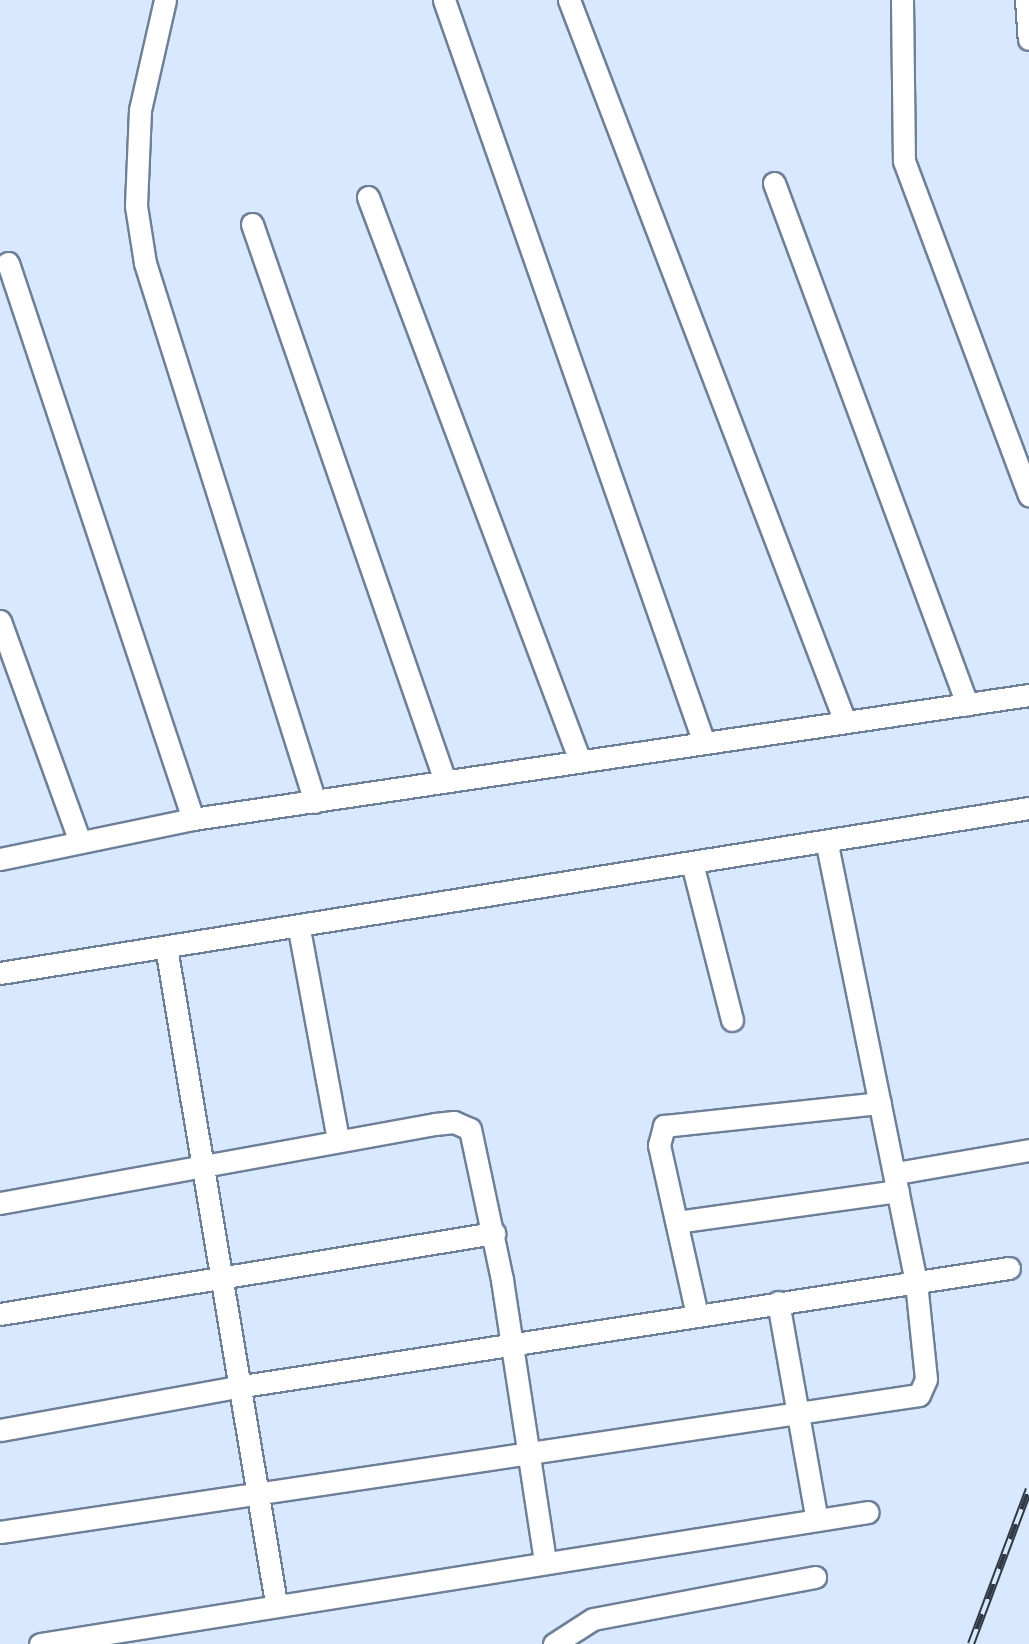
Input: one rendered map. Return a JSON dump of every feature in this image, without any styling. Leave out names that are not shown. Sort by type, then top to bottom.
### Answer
[{"type":"street","points":[[166,0],[140,110],[136,206],[145,263],[315,802]]},
{"type":"street","points":[[444,0],[702,740]]},
{"type":"street","points":[[569,0],[844,719]]},
{"type":"street","points":[[902,0],[904,161],[1029,495]]},
{"type":"street","points":[[1026,0],[1029,39]]},
{"type":"street","points":[[774,183],[967,704]]},
{"type":"street","points":[[368,197],[580,761]]},
{"type":"street","points":[[252,224],[445,781]]},
{"type":"street","points":[[8,264],[193,819]]},
{"type":"street","points":[[0,621],[80,842]]},
{"type":"street","points":[[0,859],[193,819],[702,740],[1029,695]]},
{"type":"street","points":[[0,973],[299,929],[692,863],[827,845],[1029,808]]},
{"type":"street","points":[[0,1532],[912,1398],[924,1389],[916,1282],[827,845]]},
{"type":"street","points":[[692,863],[732,1020]]},
{"type":"street","points":[[299,929],[338,1140]]},
{"type":"street","points":[[166,947],[262,1495],[276,1603]]},
{"type":"street","points":[[697,1315],[659,1145],[664,1126],[880,1102]]},
{"type":"street","points":[[0,1203],[205,1162],[338,1140],[463,1124],[474,1139],[494,1233],[545,1560]]},
{"type":"street","points":[[677,1222],[897,1182],[1029,1150]]},
{"type":"street","points":[[0,1314],[224,1274],[494,1233]]},
{"type":"street","points":[[0,1430],[243,1386],[1009,1268]]},
{"type":"street","points":[[778,1302],[817,1520]]},
{"type":"street","points":[[40,1644],[545,1560],[868,1512]]},
{"type":"street","points":[[554,1644],[593,1619],[815,1577]]},
{"type":"railway","points":[[971,1644],[1029,1489]]}]
